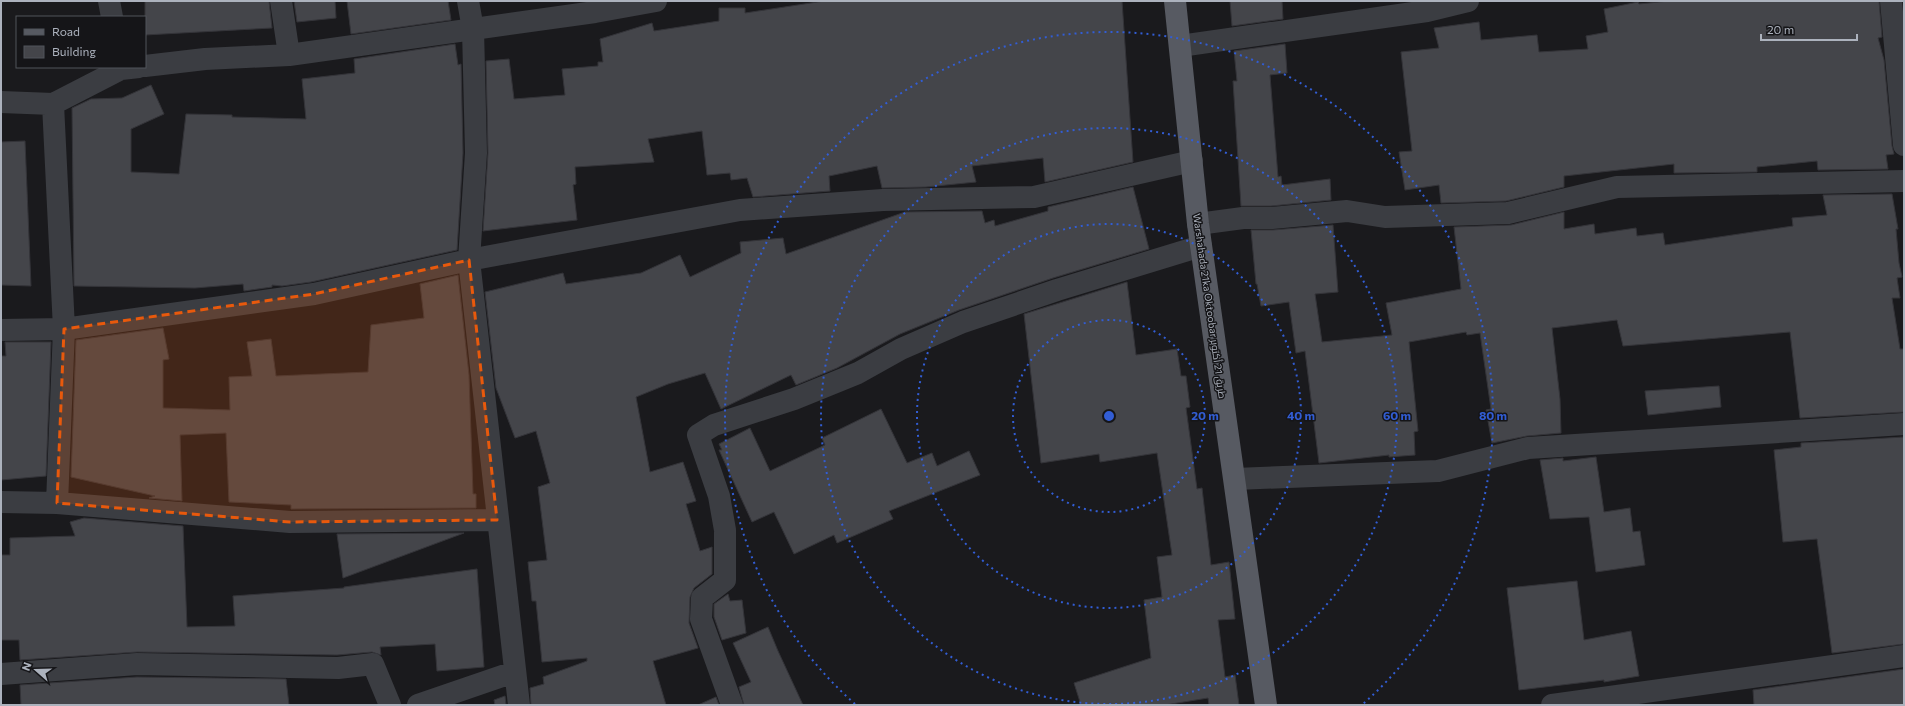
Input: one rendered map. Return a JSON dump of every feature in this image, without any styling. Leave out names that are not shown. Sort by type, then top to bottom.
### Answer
[{"type":"main road","name":"Warshahada 21ka Oktoobar طريق 21 أكتوبر","points":[[1175,1],[1198,224],[1266,705]]},
{"type":"street","points":[[109,1],[112,16]]},
{"type":"street","points":[[281,1],[289,55]]},
{"type":"street","points":[[468,1],[473,29],[476,153],[468,260],[514,672],[519,705]]},
{"type":"street","points":[[146,66],[205,60],[289,55],[595,12],[656,1]]},
{"type":"street","points":[[1180,46],[1427,11],[1468,1]]},
{"type":"street","points":[[1891,1],[1904,145]]},
{"type":"street","points":[[1,102],[53,104],[127,68]]},
{"type":"street","points":[[53,104],[64,329],[57,503]]},
{"type":"street","points":[[1,330],[64,329],[314,294],[468,260],[740,210],[883,200],[1034,197],[1192,161]]},
{"type":"street","points":[[1198,224],[1243,218],[1272,218],[1347,211],[1385,217],[1508,212],[1617,187],[1904,181]]},
{"type":"street","points":[[732,705],[701,619],[702,598],[725,580],[725,530],[719,496],[698,435],[714,425],[794,399],[858,372],[901,350],[963,322],[1057,290],[1201,246]]},
{"type":"street","points":[[1234,479],[1438,471],[1528,448],[1904,424]]},
{"type":"street","points":[[1,502],[57,503],[290,522],[497,520]]},
{"type":"street","points":[[1552,705],[1904,656]]},
{"type":"street","points":[[1,674],[137,664],[338,668],[373,664],[390,705]]},
{"type":"street","points":[[418,705],[514,672]]},
{"type":"highlighted area","points":[[469,260],[497,520],[290,522],[57,503],[64,329],[314,294]]},
{"type":"building","points":[[145,1],[269,1],[272,28],[146,35]]},
{"type":"building","points":[[294,1],[335,1],[336,18],[297,22]]},
{"type":"building","points":[[347,1],[448,1],[451,20],[351,34]]},
{"type":"building","points":[[824,1],[1122,1],[1133,162],[1045,182],[1043,158],[972,166],[976,182],[926,187],[882,188],[877,166],[829,176],[830,191],[753,197],[747,178],[731,180],[730,173],[707,175],[702,131],[648,139],[654,162],[575,167],[576,184],[573,185],[577,220],[483,231],[488,153],[486,61],[509,59],[514,99],[565,95],[562,69],[598,66],[598,62],[603,62],[600,39],[652,23],[654,31],[719,21],[719,8],[745,8],[745,13]]},
{"type":"building","points":[[1230,1],[1282,1],[1283,19],[1232,26]]},
{"type":"building","points":[[1669,1],[1879,1],[1882,37],[1878,38],[1884,60],[1894,154],[1886,155],[1888,169],[1818,170],[1817,161],[1757,167],[1757,172],[1674,173],[1674,164],[1564,176],[1564,187],[1506,201],[1441,203],[1439,185],[1405,190],[1399,152],[1412,151],[1401,52],[1439,48],[1434,28],[1479,22],[1481,40],[1537,35],[1539,52],[1588,49],[1586,36],[1608,32],[1604,9],[1638,2],[1639,4]]},
{"type":"building","points":[[455,44],[458,65],[461,64],[463,153],[457,250],[311,282],[282,286],[272,285],[272,287],[244,291],[243,284],[195,288],[74,286],[72,108],[91,99],[122,98],[151,85],[164,114],[131,129],[131,172],[179,174],[186,114],[306,119],[302,79],[355,73],[354,59]]},
{"type":"building","points":[[1285,44],[1287,73],[1270,75],[1278,177],[1281,176],[1282,185],[1330,179],[1331,200],[1271,206],[1241,206],[1233,81],[1237,81],[1234,51]]},
{"type":"building","points":[[25,141],[31,286],[1,285],[1,142]]},
{"type":"building","points":[[1133,187],[1149,249],[1053,278],[959,310],[900,334],[837,368],[796,385],[791,375],[721,409],[705,373],[668,384],[636,397],[650,472],[683,462],[696,501],[686,504],[700,551],[712,547],[712,574],[694,588],[690,597],[689,623],[698,648],[653,661],[666,705],[531,705],[530,688],[544,684],[543,677],[587,661],[587,658],[542,662],[536,601],[532,601],[528,562],[547,560],[538,487],[550,483],[536,431],[515,438],[496,388],[485,292],[563,273],[566,284],[641,273],[680,255],[690,277],[741,253],[740,242],[783,238],[786,254],[905,212],[982,211],[985,223],[994,220],[995,226],[1048,211],[1048,207]]},
{"type":"building","points":[[1892,194],[1898,229],[1896,229],[1899,263],[1902,277],[1897,278],[1900,298],[1892,298],[1900,349],[1904,349],[1904,412],[1800,418],[1790,332],[1623,346],[1617,320],[1552,328],[1560,399],[1561,433],[1527,436],[1492,443],[1486,410],[1491,409],[1480,333],[1467,335],[1466,332],[1409,342],[1418,431],[1414,432],[1415,455],[1389,457],[1389,455],[1319,463],[1305,351],[1296,353],[1289,302],[1261,306],[1256,284],[1251,230],[1273,230],[1333,225],[1338,292],[1315,294],[1322,342],[1392,335],[1386,303],[1461,289],[1454,227],[1511,225],[1564,212],[1564,229],[1594,224],[1595,234],[1636,228],[1637,236],[1663,233],[1665,245],[1793,226],[1792,218],[1827,215],[1823,195]]},
{"type":"building","points":[[458,275],[469,375],[473,494],[476,494],[476,508],[291,509],[291,505],[229,502],[226,433],[180,435],[182,501],[149,498],[155,496],[71,477],[76,340],[163,328],[169,359],[163,360],[163,408],[230,410],[229,377],[252,376],[247,342],[271,339],[276,376],[368,372],[371,325],[424,318],[420,284]]},
{"type":"building","points":[[1127,282],[1136,355],[1177,349],[1181,376],[1186,376],[1190,407],[1186,408],[1197,489],[1202,488],[1211,565],[1229,562],[1235,619],[1218,620],[1225,677],[1235,675],[1239,705],[1209,705],[1208,698],[1165,705],[1081,705],[1074,683],[1151,658],[1144,600],[1162,597],[1157,557],[1172,555],[1157,453],[1100,462],[1099,454],[1041,463],[1024,314]]},
{"type":"building","points":[[5,342],[51,342],[46,476],[1,480],[1,356],[6,356]]},
{"type":"building","points":[[1719,386],[1721,407],[1648,415],[1645,391]]},
{"type":"building","points":[[881,409],[907,463],[932,453],[937,466],[969,451],[980,475],[889,511],[893,519],[837,543],[834,535],[794,554],[774,512],[752,522],[719,450],[722,450],[719,444],[750,428],[770,471],[825,445],[822,438]]},
{"type":"building","points":[[1904,437],[1904,644],[1832,653],[1817,539],[1783,542],[1774,450],[1801,447],[1801,443]]},
{"type":"building","points":[[1596,457],[1604,512],[1630,508],[1633,532],[1640,531],[1645,565],[1596,572],[1589,517],[1550,519],[1540,460],[1563,458],[1563,461]]},
{"type":"building","points":[[84,518],[183,526],[187,627],[235,626],[233,596],[344,588],[477,569],[484,667],[437,671],[435,644],[380,647],[381,655],[372,652],[337,655],[137,652],[20,660],[19,640],[1,640],[1,555],[10,555],[10,538],[75,536],[70,522]]},
{"type":"building","points":[[464,533],[343,578],[337,534]]},
{"type":"building","points":[[1577,581],[1584,640],[1631,631],[1639,676],[1604,682],[1604,680],[1519,690],[1507,588]]},
{"type":"building","points":[[728,594],[730,601],[742,600],[746,633],[722,640],[714,617],[714,604]]},
{"type":"building","points":[[768,627],[803,705],[744,705],[739,687],[751,682],[733,643]]},
{"type":"building","points":[[1904,669],[1904,705],[1754,705],[1753,690]]},
{"type":"building","points":[[137,677],[286,679],[289,705],[21,705],[20,685]]},
{"type":"building","points":[[505,696],[506,705],[495,705],[494,700]]},
{"type":"building","points":[[716,697],[719,705],[698,705]]}]
